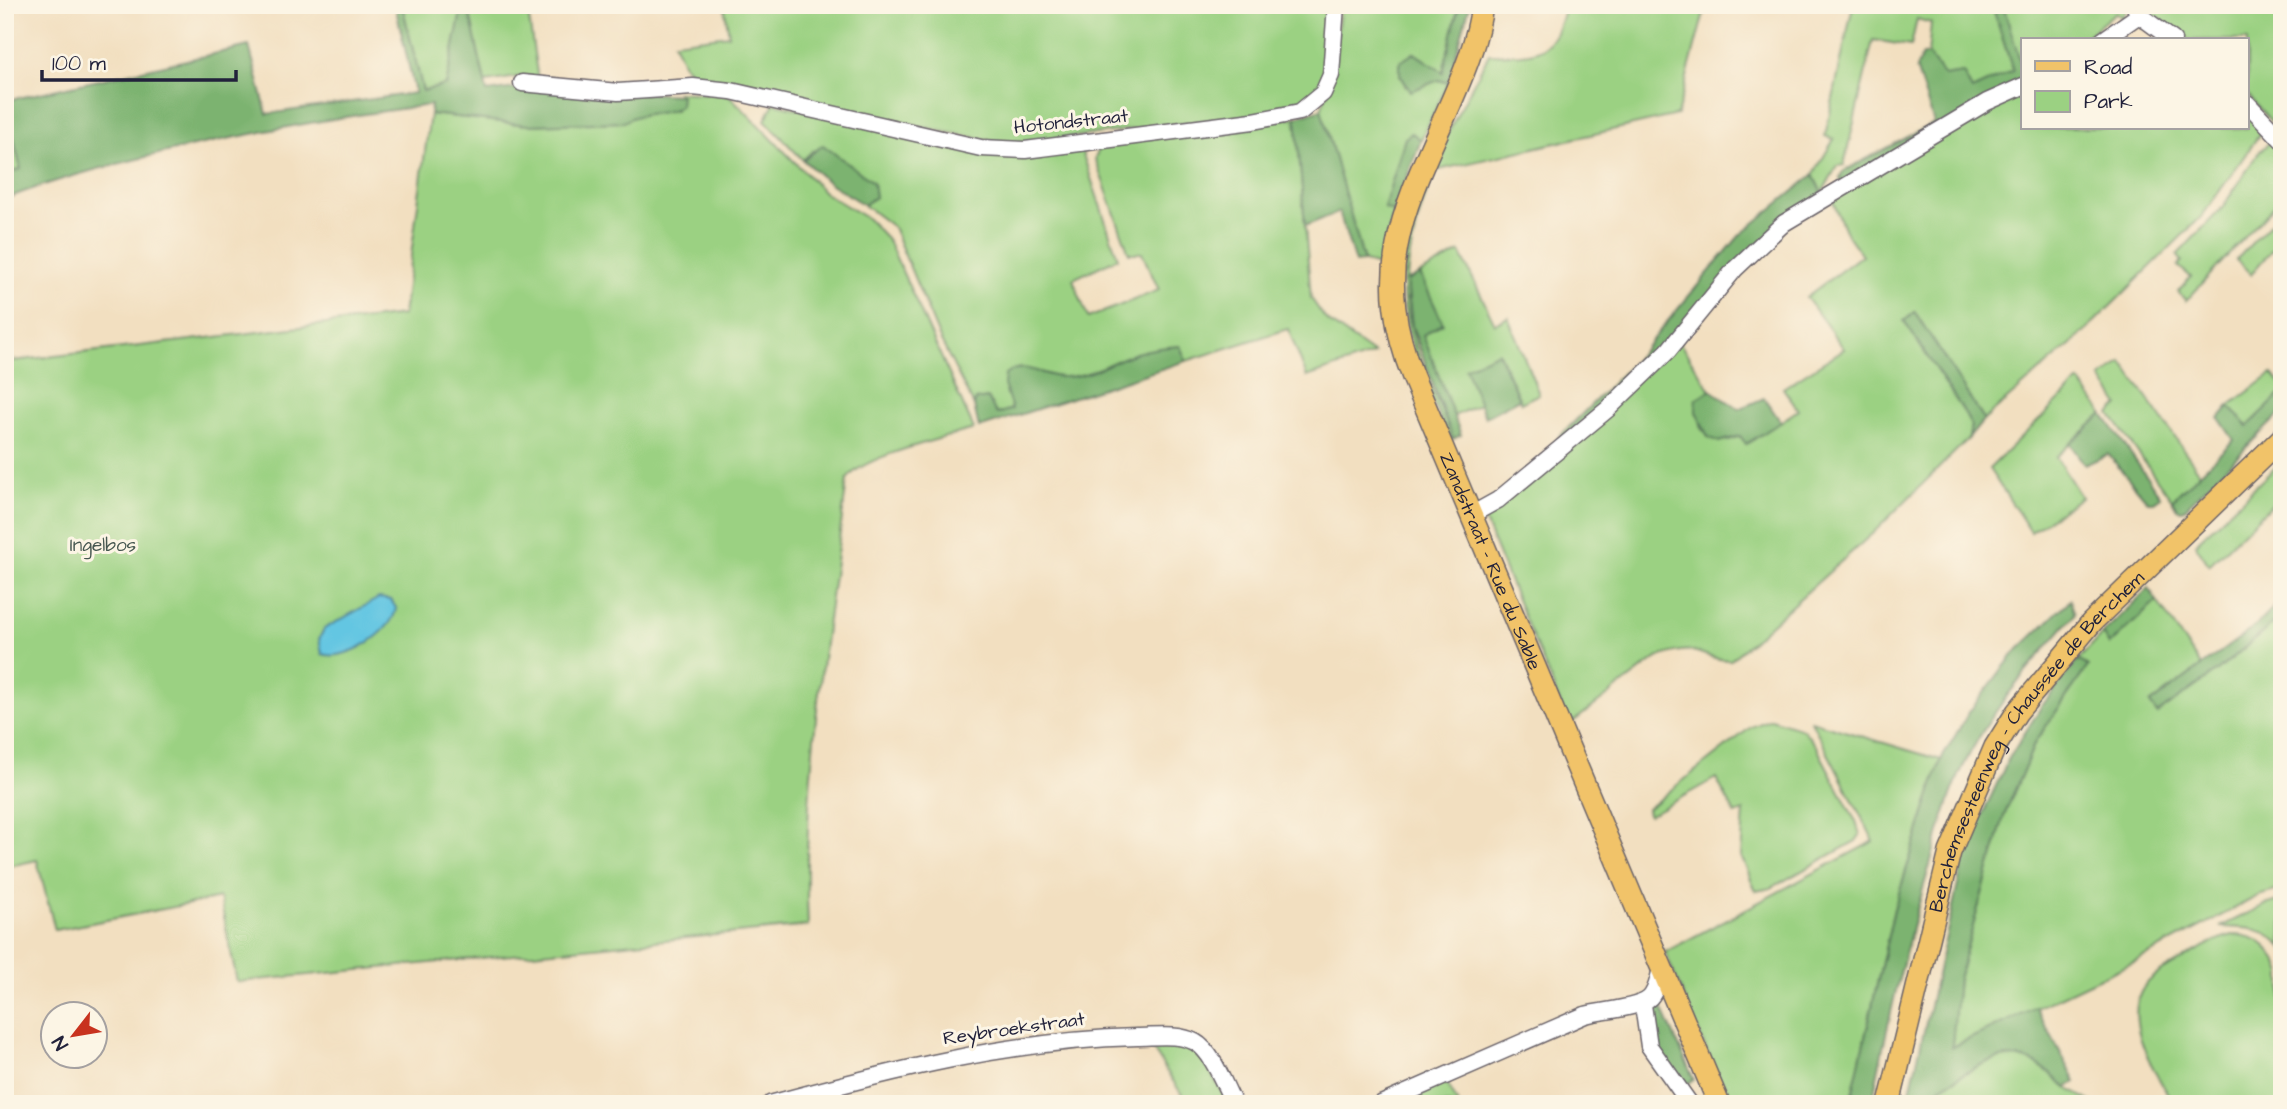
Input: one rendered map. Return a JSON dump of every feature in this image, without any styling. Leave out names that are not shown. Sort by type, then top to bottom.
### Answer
[{"type":"main road","name":"Zandstraat - Rue du Sable","points":[[1482,5],[1464,71],[1407,208],[1391,270],[1391,298],[1401,342],[1471,515],[1719,1104]]},
{"type":"main road","name":"Berchemsesteenweg - Chaussée de Berchem","points":[[1889,1104],[1950,852],[1995,747],[2024,702],[2092,622],[2282,438]]},
{"type":"street","name":"Hotondstraat","points":[[522,83],[618,92],[693,86],[732,91],[981,148],[1025,150],[1253,121],[1300,112],[1323,93],[1331,75],[1336,5]]},
{"type":"street","points":[[2105,38],[2136,10],[2171,38]]},
{"type":"street","points":[[1471,515],[1498,500],[1608,409],[1668,351],[1735,269],[1784,223],[1987,102],[2021,87]]},
{"type":"street","points":[[2248,104],[2282,140]]},
{"type":"street","points":[[1381,1104],[1585,1015],[1610,1008],[1643,1005],[1652,995],[1661,968]]},
{"type":"street","points":[[1643,1005],[1649,1046],[1690,1104]]},
{"type":"street","name":"Reybroekstraat","points":[[770,1104],[883,1073],[989,1051],[1093,1039],[1173,1036],[1191,1040],[1206,1051],[1234,1104]]},
{"type":"green space","points":[[395,5],[402,5],[423,91],[446,85],[461,12],[469,10],[487,92],[523,87],[681,95],[680,106],[624,122],[528,125],[430,114],[431,105],[400,109],[184,148],[71,176],[5,199],[5,174],[21,169],[5,101],[249,46],[267,114],[415,93]]},
{"type":"green space","points":[[402,5],[527,5],[538,80],[524,76],[485,82],[469,11],[461,13],[446,85],[423,91]]},
{"type":"green space","points":[[724,5],[1332,5],[1322,86],[1305,103],[1276,112],[1022,143],[993,141],[941,131],[728,83],[698,79],[684,65],[674,42],[729,35]]},
{"type":"green space","points":[[1341,5],[1459,5],[1443,72],[1414,53],[1400,75],[1406,87],[1439,80],[1448,83],[1421,140],[1412,133],[1405,139],[1384,208],[1394,212],[1379,266],[1364,262],[1321,109],[1328,91]]},
{"type":"green space","points":[[1459,5],[1470,5],[1448,83],[1439,80],[1411,91],[1400,75],[1400,62],[1414,53],[1443,72]]},
{"type":"green space","points":[[1565,5],[1706,5],[1677,115],[1434,171],[1410,252],[1407,300],[1421,362],[1453,439],[1450,440],[1419,366],[1406,320],[1403,284],[1406,249],[1414,215],[1440,148],[1489,54],[1531,53],[1548,44],[1555,35]]},
{"type":"green space","points":[[1853,5],[1992,5],[2013,71],[1972,90],[1963,73],[1944,76],[1928,54],[1931,23],[1917,19],[1911,46],[1873,40],[1844,165],[1837,166],[1822,193],[1813,175],[1834,139],[1825,136]]},
{"type":"green space","points":[[1992,5],[2003,5],[2021,64],[2021,83],[1841,185],[1840,176],[1844,171],[1934,123],[1916,68],[1922,55],[1928,54],[1944,76],[1963,73],[1972,90],[2013,71]]},
{"type":"green space","points":[[2003,5],[2128,5],[2122,18],[2116,12],[2084,38],[2021,38],[2021,68]]},
{"type":"green space","points":[[2141,5],[2282,5],[2282,134],[2248,95],[2248,38],[2186,38]]},
{"type":"green space","points":[[2021,88],[2021,130],[2248,130],[2248,108],[2264,128],[2202,216],[2079,337],[1984,420],[1915,313],[1904,321],[1966,415],[1971,425],[1969,438],[1873,533],[1731,660],[1691,651],[1657,658],[1569,725],[1482,515],[1679,342],[1711,390],[1696,400],[1702,430],[1727,441],[1740,436],[1747,444],[1798,410],[1783,388],[1844,349],[1806,297],[1862,255],[1845,231],[1831,197]]},
{"type":"green space","name":"Ingelbos","points":[[677,92],[729,95],[825,193],[868,219],[888,240],[974,429],[885,456],[868,463],[847,480],[812,758],[808,814],[808,926],[237,982],[220,898],[55,930],[37,860],[5,867],[5,362],[403,315],[430,114],[528,125],[624,122],[637,113],[675,110]]},
{"type":"green space","points":[[774,103],[931,141],[1080,146],[1118,258],[1073,279],[1088,318],[1159,290],[1142,253],[1129,253],[1095,159],[1101,144],[1296,117],[1311,298],[1326,320],[1374,354],[1307,377],[1288,329],[1186,361],[1180,346],[1136,354],[1072,377],[1026,369],[1012,370],[1005,375],[1013,409],[996,414],[987,398],[976,400],[974,406],[940,339],[893,227],[864,205],[875,197],[813,150],[803,160],[765,120]]},
{"type":"green space","points":[[5,108],[21,169],[5,174]]},
{"type":"green space","points":[[1321,109],[1364,262],[1355,263],[1339,212],[1305,226],[1296,117]]},
{"type":"green space","points":[[1412,133],[1421,140],[1394,212],[1384,208],[1405,138]]},
{"type":"green space","points":[[2271,141],[2282,145],[2282,197],[2186,301],[2178,292],[2191,277],[2178,266],[2182,261],[2177,255],[2222,208],[2259,152]]},
{"type":"green space","points":[[823,145],[873,182],[875,197],[864,205],[828,182],[803,160]]},
{"type":"green space","points":[[1813,175],[1822,193],[1560,443],[1558,438],[1631,365],[1740,235]]},
{"type":"green space","points":[[2282,211],[2282,238],[2251,274],[2236,260]]},
{"type":"green space","points":[[1460,252],[1495,324],[1508,317],[1539,394],[1521,403],[1499,353],[1466,368],[1480,404],[1454,416],[1423,335],[1420,274]]},
{"type":"green space","points":[[1420,274],[1443,323],[1423,335],[1461,435],[1453,439],[1412,326],[1407,281]]},
{"type":"green space","points":[[1915,312],[1984,420],[1969,438],[1971,425],[1966,415],[1904,321]]},
{"type":"green space","points":[[1180,346],[1186,361],[979,428],[974,406],[976,400],[987,398],[997,414],[1012,409],[1004,385],[1005,375],[1012,370],[1026,369],[1072,377],[1136,353]]},
{"type":"green space","points":[[1498,352],[1519,399],[1485,417],[1465,368]]},
{"type":"green space","points":[[2122,362],[2200,473],[2172,500],[2110,414],[2119,405],[2101,378]]},
{"type":"green space","points":[[2272,374],[2282,385],[2282,393],[2248,427],[2229,406]]},
{"type":"green space","points":[[2079,381],[2103,414],[2056,457],[2081,497],[2031,532],[1989,469]]},
{"type":"green space","points":[[1711,390],[1739,409],[1764,398],[1781,422],[1746,444],[1740,436],[1719,442],[1708,437],[1696,412],[1696,399]]},
{"type":"green space","points":[[2282,393],[2282,412],[2183,510],[2177,509],[2172,500],[2234,440],[2219,418],[2229,406],[2248,426]]},
{"type":"green space","points":[[2103,414],[2161,497],[2154,502],[2148,502],[2108,454],[2085,465],[2070,444]]},
{"type":"green space","points":[[2282,461],[2282,495],[2209,565],[2195,544]]},
{"type":"green space","points":[[2149,588],[2157,601],[2109,645],[2102,634]]},
{"type":"green space","points":[[2282,599],[2282,616],[2216,672],[2157,714],[2150,704],[2253,628]]},
{"type":"green space","points":[[2070,600],[2075,614],[1999,707],[1973,747],[1956,782],[1938,835],[1904,960],[1872,1104],[1850,1104],[1894,909],[1941,760],[1969,712],[2014,654]]},
{"type":"green space","points":[[2157,601],[2201,666],[2150,704],[2157,713],[2216,672],[2282,616],[2282,889],[2258,896],[2134,962],[1951,1048],[1958,979],[2004,816],[2035,742],[2088,666],[2078,660],[2102,634],[2109,645]]},
{"type":"green space","points":[[2078,660],[2088,666],[2035,742],[2004,816],[1958,979],[1952,1047],[2036,1007],[2076,1082],[2067,1088],[2048,1071],[2030,1061],[2014,1057],[1999,1058],[1967,1072],[1930,1094],[1928,1104],[1907,1104],[1966,850],[2008,760],[2041,707]]},
{"type":"green space","points":[[1771,719],[1803,729],[1816,746],[1856,822],[1860,835],[1856,841],[1771,888],[1756,891],[1741,856],[1744,811],[1735,814],[1716,778],[1648,816],[1647,809],[1751,727]]},
{"type":"green space","points":[[1811,721],[1941,760],[1894,909],[1850,1104],[1729,1104],[1665,952],[1874,841]]},
{"type":"green space","points":[[2282,900],[2282,947],[2262,932],[2220,927],[2265,905]]},
{"type":"green space","points":[[2233,935],[2258,940],[2270,950],[2282,973],[2282,1104],[2174,1104],[2139,1035],[2137,1005],[2141,992],[2149,981],[2166,968],[2220,939]]},
{"type":"green space","points":[[1657,997],[1694,1080],[1681,1086],[1666,1068],[1648,1028],[1652,998]]},
{"type":"green space","points":[[1146,1039],[1196,1048],[1229,1104],[1188,1104]]},
{"type":"green space","points":[[2008,1055],[2033,1062],[2069,1089],[2095,1104],[1928,1104],[1929,1094],[1982,1064]]},
{"type":"green space","points":[[1445,1079],[1458,1104],[1388,1104]]},
{"type":"water","points":[[379,598],[391,600],[396,608],[387,627],[378,636],[343,654],[322,654],[319,639],[324,629]]}]
